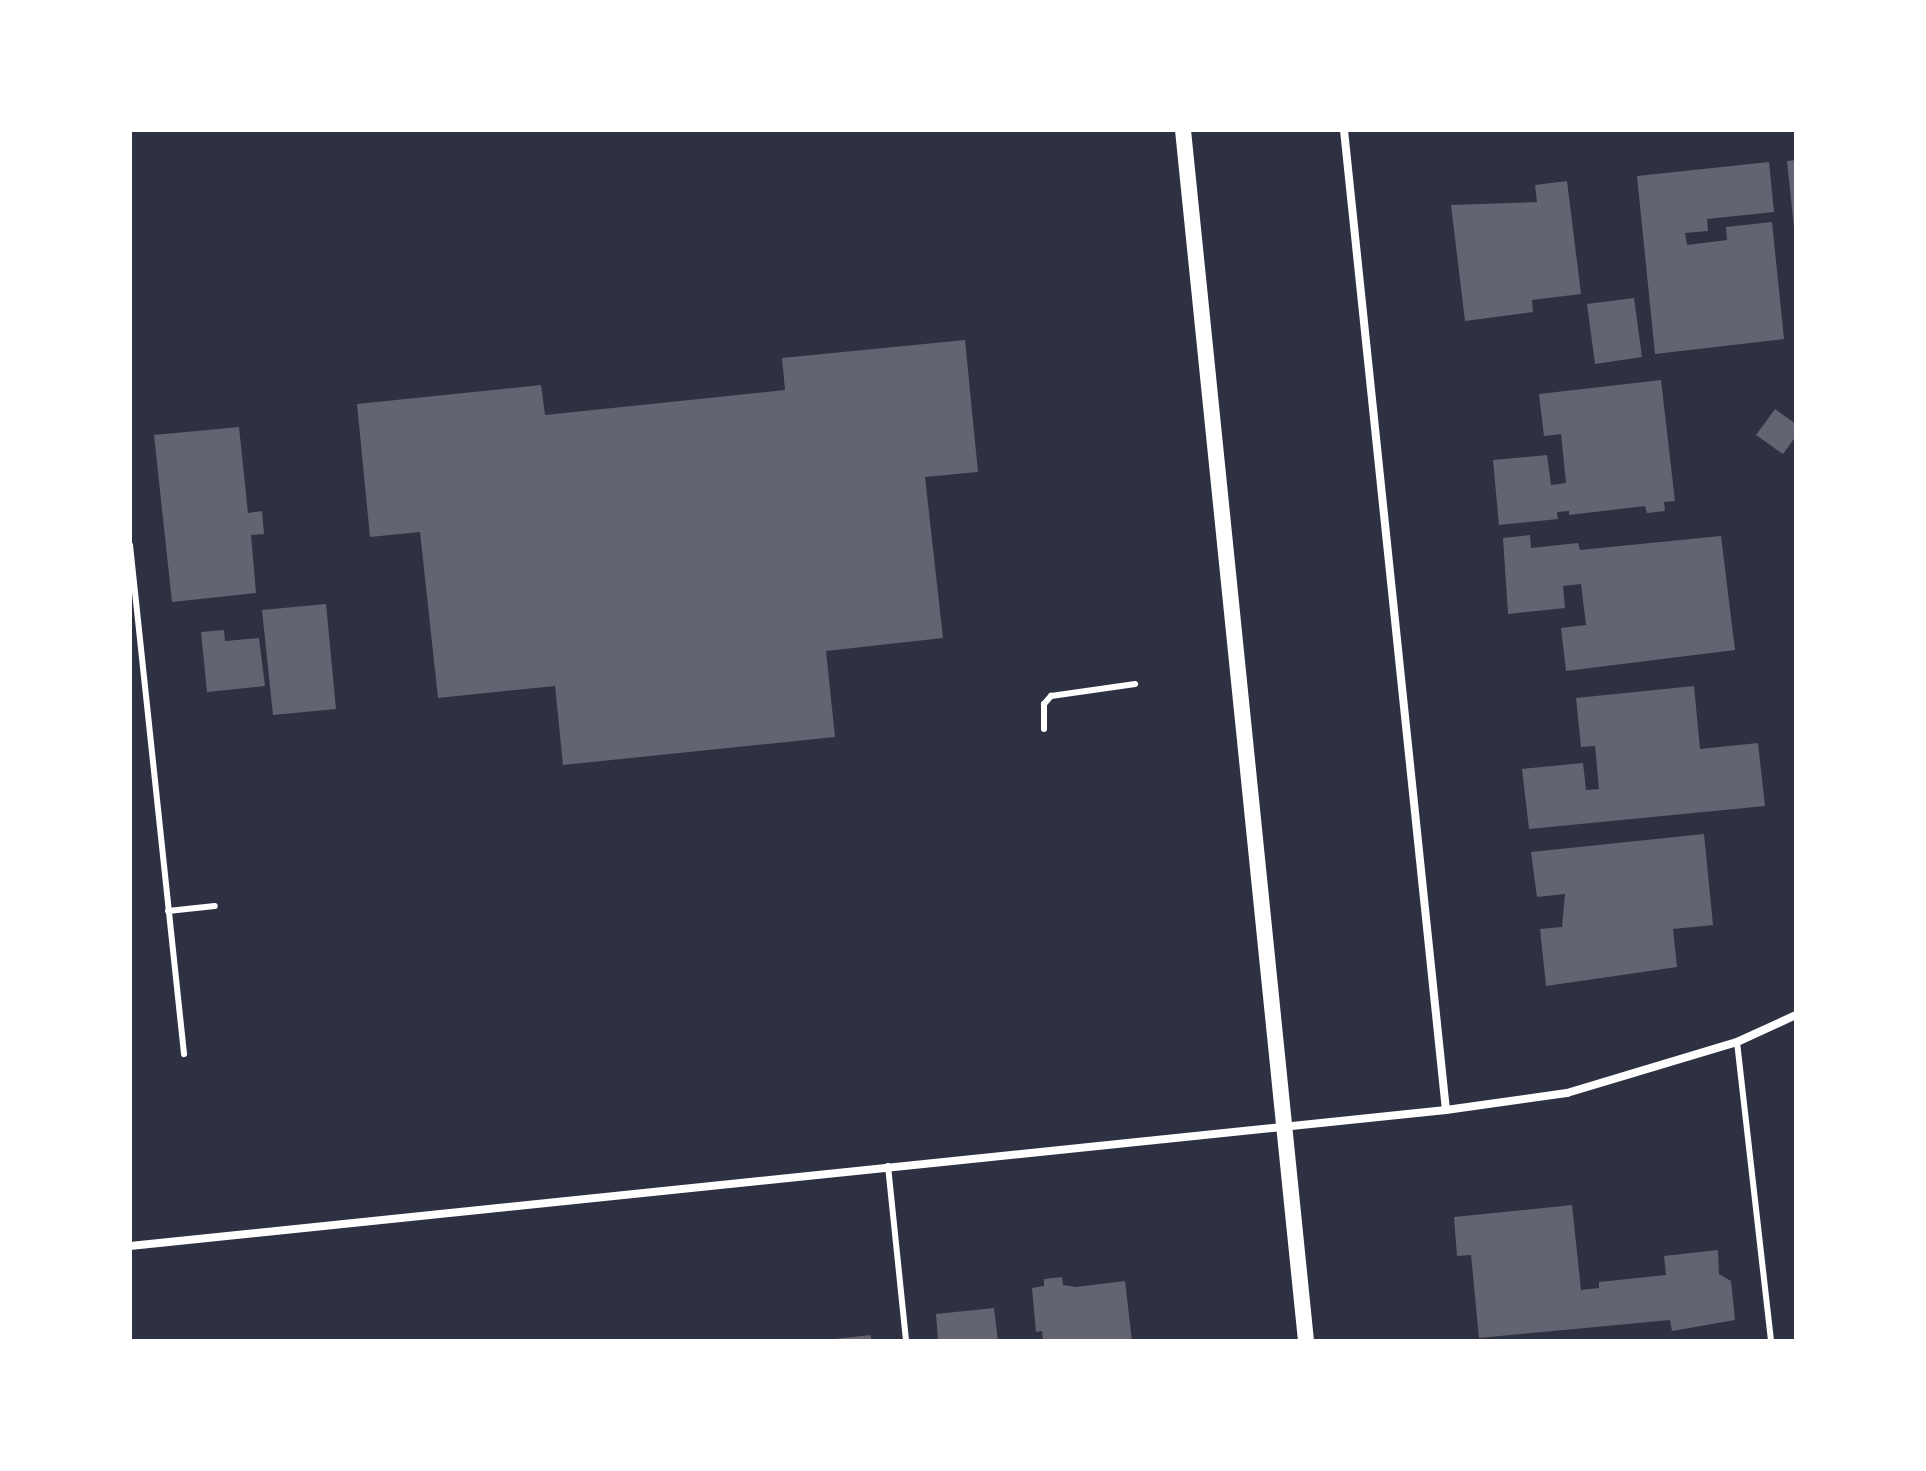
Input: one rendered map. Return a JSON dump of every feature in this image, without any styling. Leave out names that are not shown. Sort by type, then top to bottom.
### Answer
[{"type":"main road","points":[[1183,130],[1306,1341]]},
{"type":"street","points":[[1344,130],[1446,1110]]},
{"type":"street","points":[[130,1246],[1446,1110],[1567,1093],[1737,1042],[1796,1015]]},
{"type":"lane","points":[[130,545],[184,1054]]},
{"type":"lane","points":[[1044,729],[1044,704],[1051,696],[1135,684]]},
{"type":"lane","points":[[168,911],[215,906]]},
{"type":"lane","points":[[1737,1042],[1771,1341]]},
{"type":"lane","points":[[888,1166],[906,1341]]},
{"type":"building","points":[[1796,160],[1796,227],[1794,228],[1787,161]]},
{"type":"building","points":[[1769,162],[1774,212],[1707,219],[1708,231],[1685,233],[1687,245],[1727,240],[1726,227],[1772,222],[1784,339],[1655,354],[1637,176]]},
{"type":"building","points":[[1567,181],[1581,294],[1532,300],[1533,312],[1465,321],[1451,205],[1537,202],[1535,185]]},
{"type":"building","points":[[1634,298],[1642,357],[1595,364],[1587,304]]},
{"type":"building","points":[[965,340],[978,472],[925,477],[943,638],[826,651],[835,737],[563,765],[555,686],[438,698],[420,532],[370,537],[357,404],[541,385],[545,415],[785,390],[782,358]]},
{"type":"building","points":[[1661,380],[1675,501],[1664,502],[1665,511],[1647,513],[1645,506],[1569,515],[1569,511],[1557,512],[1558,519],[1499,525],[1493,460],[1547,455],[1551,485],[1566,483],[1561,434],[1544,436],[1539,394]]},
{"type":"building","points":[[1775,409],[1796,424],[1796,436],[1783,454],[1756,435]]},
{"type":"building","points":[[239,427],[248,513],[262,511],[264,534],[251,535],[256,593],[172,602],[154,435]]},
{"type":"building","points":[[1530,535],[1531,548],[1578,543],[1580,550],[1721,536],[1735,650],[1566,671],[1561,628],[1586,625],[1581,584],[1563,586],[1565,608],[1508,614],[1503,538]]},
{"type":"building","points":[[326,604],[336,709],[273,715],[262,610]]},
{"type":"building","points":[[224,630],[225,641],[259,638],[265,686],[207,692],[201,632]]},
{"type":"building","points":[[1694,686],[1700,749],[1758,743],[1765,806],[1529,829],[1522,769],[1583,763],[1586,790],[1599,789],[1595,746],[1581,747],[1576,698]]},
{"type":"building","points":[[1704,834],[1713,925],[1673,929],[1677,967],[1546,986],[1540,929],[1562,927],[1565,894],[1537,897],[1531,852]]},
{"type":"building","points":[[1572,1205],[1581,1290],[1599,1288],[1599,1282],[1666,1275],[1664,1256],[1718,1250],[1719,1274],[1731,1281],[1735,1320],[1672,1331],[1670,1320],[1479,1338],[1471,1255],[1457,1256],[1454,1217]]},
{"type":"building","points":[[1062,1277],[1063,1285],[1076,1287],[1125,1281],[1132,1341],[1043,1341],[1042,1331],[1036,1332],[1032,1288],[1044,1286],[1044,1279]]},
{"type":"building","points":[[994,1308],[998,1341],[938,1341],[936,1314]]},
{"type":"building","points":[[871,1335],[871,1341],[834,1341],[834,1339]]}]
